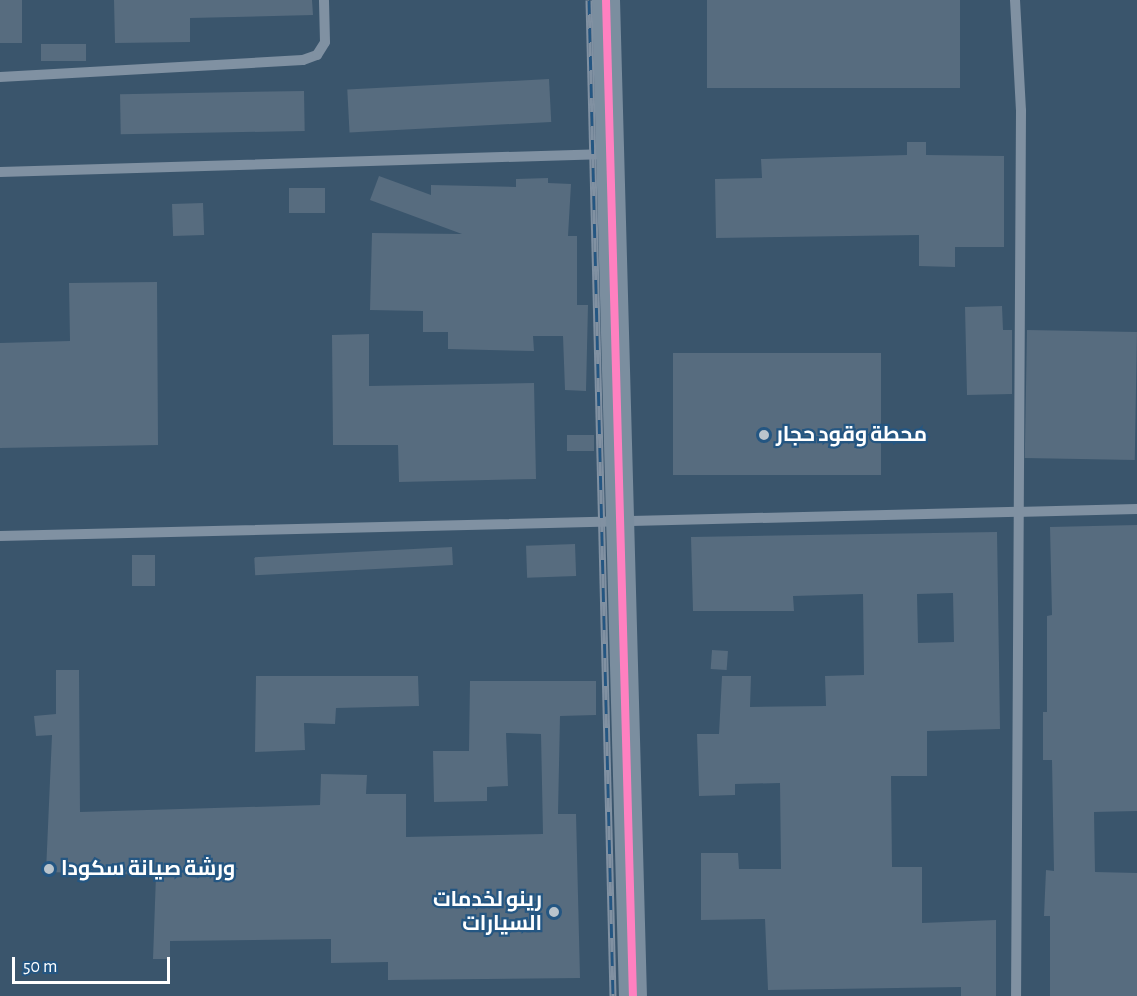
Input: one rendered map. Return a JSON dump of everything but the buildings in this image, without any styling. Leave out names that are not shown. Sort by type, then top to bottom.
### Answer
[{"type":"street","points":[[606,0],[633,996]]},
{"type":"lane","points":[[0,77],[303,60],[317,55],[325,42],[324,0]]},
{"type":"lane","points":[[1015,0],[1021,111],[1016,996]]},
{"type":"lane","points":[[0,172],[611,155]]},
{"type":"lane","points":[[0,536],[1137,509]]},
{"type":"railway","points":[[589,0],[613,996]]},
{"type":"cycle path","points":[[606,0],[633,996]]},
{"type":"place","name":"محطة وقود حجار","points":[[764,435]]},
{"type":"place","name":"ورشة صيانة سكودا","points":[[49,869]]},
{"type":"place","name":"رينو لخدمات السيارات","points":[[554,912]]}]
